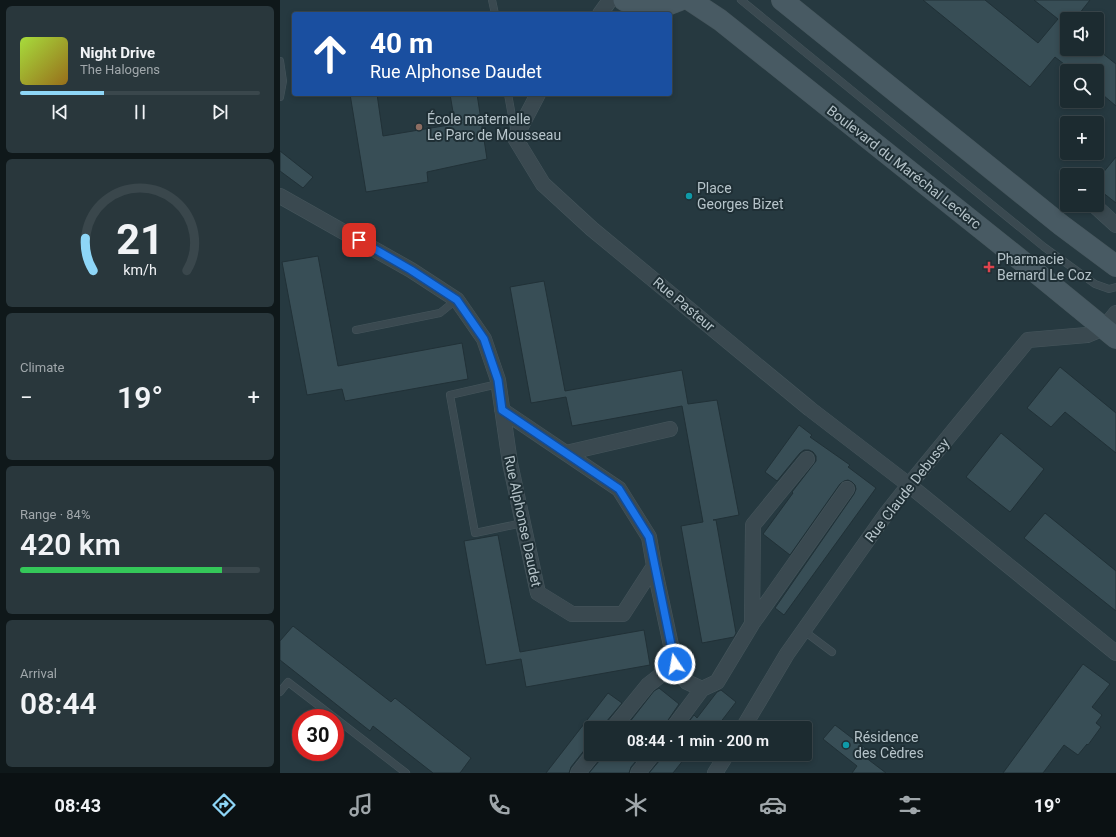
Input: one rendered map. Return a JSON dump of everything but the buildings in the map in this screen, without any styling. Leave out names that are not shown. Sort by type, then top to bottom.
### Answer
[{"type":"main road","points":[[624,0],[636,6],[662,7],[680,0]]},
{"type":"main road","name":"Boulevard du Maréchal Leclerc","points":[[690,0],[720,20],[1022,261],[1112,326]]},
{"type":"main road","points":[[782,0],[1061,225],[1116,266]]},
{"type":"street","points":[[601,12],[610,0]]},
{"type":"street","points":[[515,138],[537,96]]},
{"type":"street","name":"Rue Pasteur","points":[[515,138],[543,184],[592,229],[810,409],[908,485],[1116,653]]},
{"type":"street","name":"Rue Alphonse Daudet","points":[[280,196],[411,270],[457,300],[484,339],[498,384],[510,463],[538,592],[572,614],[623,614],[654,566]]},
{"type":"street","points":[[1102,212],[1116,225]]},
{"type":"street","name":"Rue Claude Debussy","points":[[747,721],[787,654],[886,514],[908,485],[1028,340],[1087,335],[1112,326]]},
{"type":"street","points":[[502,410],[619,489],[649,537],[675,664],[687,682],[702,689]]},
{"type":"street","points":[[566,453],[670,429]]},
{"type":"street","points":[[752,624],[753,525],[807,459]]},
{"type":"street","points":[[678,721],[702,689],[717,682],[752,624],[847,489]]},
{"type":"street","points":[[619,721],[648,685],[675,664]]},
{"type":"street","points":[[578,773],[587,761]]},
{"type":"street","points":[[638,773],[647,761]]},
{"type":"street","points":[[715,773],[723,761]]},
{"type":"lane","points":[[492,0],[495,12]]},
{"type":"lane","points":[[741,0],[1044,247],[1095,284],[1109,289],[1116,287]]},
{"type":"lane","points":[[280,61],[283,81],[280,97]]},
{"type":"lane","points":[[508,96],[515,138]]},
{"type":"lane","points":[[356,330],[440,313],[457,300]]},
{"type":"lane","points":[[498,384],[450,395],[475,533],[523,523]]},
{"type":"lane","points":[[804,630],[832,652]]},
{"type":"lane","points":[[280,692],[288,682],[323,709]]},
{"type":"lane","points":[[344,725],[406,773]]},
{"type":"place","name":"École maternelle Le Parc de Mousseau","points":[[419,127]]},
{"type":"place","name":"Place Georges Bizet","points":[[689,196]]},
{"type":"place","name":"Pharmacie Bernard Le Coz","points":[[989,267]]},
{"type":"place","name":"Résidence des Cèdres","points":[[846,745]]},
{"type":"route","points":[[359,240],[411,270],[457,300],[484,339],[498,380],[502,410],[619,489],[649,537],[675,664]]}]
